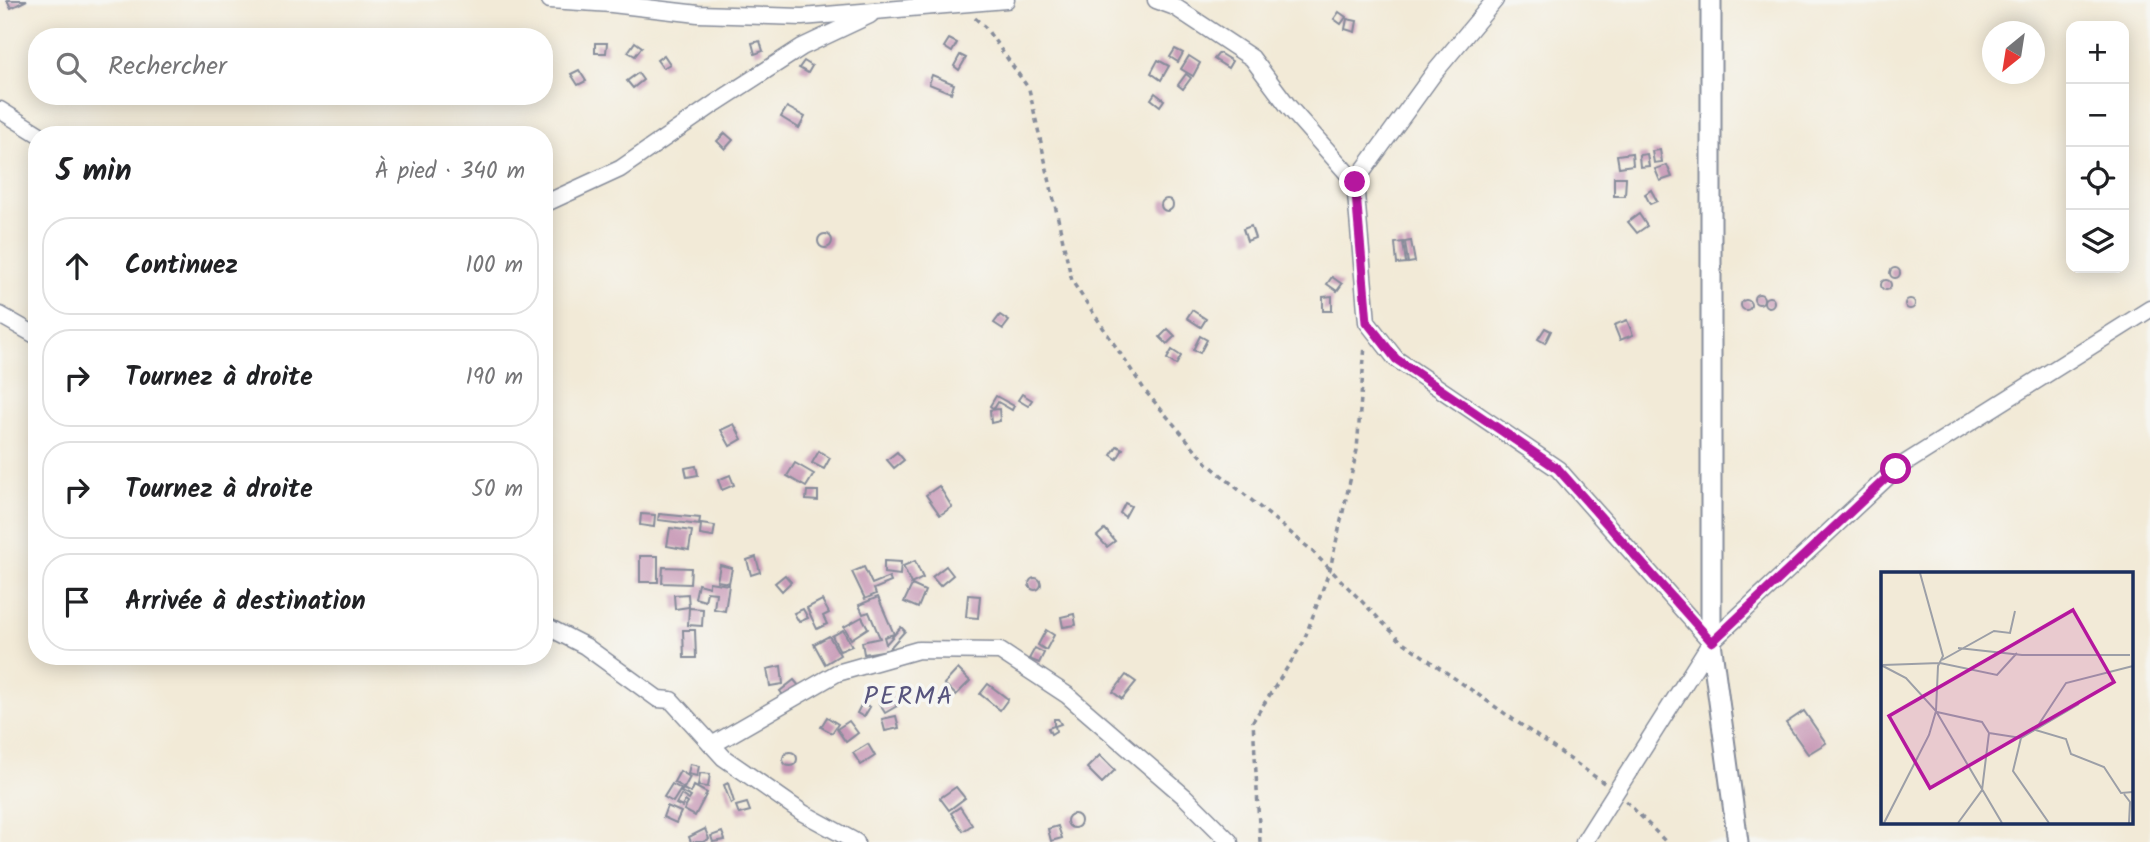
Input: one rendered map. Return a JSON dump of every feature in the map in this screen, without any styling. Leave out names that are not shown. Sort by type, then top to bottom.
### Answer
[{"type":"street","points":[[550,0],[698,14],[802,17],[1006,0]]},
{"type":"street","points":[[1156,0],[1175,7],[1252,58],[1288,106],[1355,182],[1367,322],[1396,359],[1558,469],[1712,642]]},
{"type":"street","points":[[1355,182],[1434,73],[1495,0]]},
{"type":"street","points":[[1711,0],[1712,642],[1738,842]]},
{"type":"street","points":[[553,200],[620,169],[802,47],[878,11]]},
{"type":"street","points":[[0,110],[28,128]]},
{"type":"street","points":[[1584,842],[1712,642],[1896,469],[2150,309]]},
{"type":"street","points":[[0,315],[28,331]]},
{"type":"street","points":[[553,630],[585,646],[658,699],[671,700],[724,758],[803,813],[856,842]]},
{"type":"street","points":[[712,745],[837,673],[918,650],[1000,651],[1068,695],[1185,797],[1230,842]]},
{"type":"path","points":[[957,2],[985,27],[1029,89],[1072,281],[1146,392],[1208,464],[1310,549],[1400,640],[1616,792],[1666,842]]},
{"type":"path","points":[[1260,842],[1254,721],[1303,643],[1330,569],[1357,450],[1367,322]]},
{"type":"building","points":[[7,0],[27,0],[11,8]]},
{"type":"building","points":[[1339,12],[1346,17],[1341,24],[1334,19]]},
{"type":"building","points":[[1347,19],[1357,21],[1355,32],[1345,29]]},
{"type":"building","points":[[949,39],[957,43],[952,52],[944,47]]},
{"type":"building","points":[[760,41],[763,51],[755,54],[752,43]]},
{"type":"building","points":[[635,42],[642,47],[635,56],[628,52]]},
{"type":"building","points":[[595,43],[607,43],[606,53],[595,53]]},
{"type":"building","points":[[1175,49],[1183,53],[1178,62],[1170,57]]},
{"type":"building","points":[[1219,53],[1232,61],[1228,68],[1214,59]]},
{"type":"building","points":[[664,55],[670,64],[663,68],[657,60]]},
{"type":"building","points":[[960,55],[966,58],[959,70],[954,66]]},
{"type":"building","points":[[1189,56],[1200,63],[1193,76],[1181,69]]},
{"type":"building","points":[[1158,60],[1169,66],[1161,80],[1151,73]]},
{"type":"building","points":[[804,61],[812,66],[808,73],[799,68]]},
{"type":"building","points":[[579,70],[586,81],[578,85],[571,74]]},
{"type":"building","points":[[638,73],[643,80],[633,88],[627,81]]},
{"type":"building","points":[[1186,74],[1191,78],[1183,89],[1178,85]]},
{"type":"building","points":[[932,75],[954,84],[951,93],[929,84]]},
{"type":"building","points":[[1155,93],[1164,100],[1160,106],[1151,99]]},
{"type":"building","points":[[787,107],[805,117],[799,128],[781,117]]},
{"type":"building","points":[[725,133],[733,140],[725,149],[717,141]]},
{"type":"building","points":[[1660,150],[1662,162],[1654,163],[1652,151]]},
{"type":"building","points":[[1632,153],[1633,165],[1619,167],[1617,155]]},
{"type":"building","points":[[1647,154],[1649,166],[1640,167],[1639,155]]},
{"type":"building","points":[[1667,165],[1672,177],[1660,181],[1655,169]]},
{"type":"building","points":[[1614,177],[1626,177],[1625,196],[1614,196]]},
{"type":"building","points":[[1651,190],[1657,201],[1650,204],[1645,194]]},
{"type":"building","points":[[1162,200],[1172,200],[1172,210],[1162,210]]},
{"type":"building","points":[[1639,214],[1647,226],[1637,233],[1628,222]]},
{"type":"building","points":[[1251,226],[1255,238],[1247,241],[1243,229]]},
{"type":"building","points":[[825,234],[830,236],[830,246],[825,248],[820,246],[818,241],[820,236]]},
{"type":"building","points":[[1411,241],[1415,262],[1408,263],[1405,242]]},
{"type":"building","points":[[1403,242],[1406,263],[1397,264],[1395,243]]},
{"type":"building","points":[[1895,268],[1899,269],[1899,277],[1895,278],[1891,277],[1890,273],[1891,269]]},
{"type":"building","points":[[1332,277],[1342,284],[1337,291],[1327,284]]},
{"type":"building","points":[[1886,280],[1890,281],[1890,289],[1886,290],[1882,289],[1881,285],[1882,281]]},
{"type":"building","points":[[1759,294],[1763,295],[1763,303],[1759,304],[1755,303],[1754,299],[1755,295]]},
{"type":"building","points":[[1332,296],[1332,311],[1323,311],[1323,297]]},
{"type":"building","points":[[1769,297],[1773,298],[1773,306],[1769,307],[1765,306],[1764,302],[1765,298]]},
{"type":"building","points":[[1910,299],[1914,300],[1914,308],[1910,309],[1906,308],[1905,304],[1906,300]]},
{"type":"building","points":[[1746,300],[1750,301],[1750,309],[1746,310],[1742,309],[1741,305],[1742,301]]},
{"type":"building","points":[[1192,310],[1206,319],[1201,327],[1187,318]]},
{"type":"building","points":[[1000,315],[1009,321],[1003,329],[994,323]]},
{"type":"building","points":[[1627,320],[1633,335],[1620,340],[1614,325]]},
{"type":"building","points":[[1545,328],[1551,331],[1545,343],[1538,339]]},
{"type":"building","points":[[1168,329],[1175,336],[1167,344],[1160,337]]},
{"type":"building","points":[[1200,336],[1207,340],[1200,353],[1193,350]]},
{"type":"building","points":[[1172,350],[1181,356],[1176,365],[1167,359]]},
{"type":"building","points":[[1022,394],[1032,400],[1028,406],[1018,400]]},
{"type":"building","points":[[996,396],[1014,406],[1012,410],[998,402],[994,409],[990,406]]},
{"type":"building","points":[[999,409],[1000,421],[991,423],[990,410]]},
{"type":"building","points":[[734,424],[742,439],[730,446],[721,430]]},
{"type":"building","points":[[1117,446],[1123,449],[1117,459],[1111,455]]},
{"type":"building","points":[[819,451],[830,458],[824,469],[812,463]]},
{"type":"building","points":[[897,452],[904,460],[894,468],[887,460]]},
{"type":"building","points":[[795,463],[814,474],[806,487],[787,476]]},
{"type":"building","points":[[696,466],[698,475],[687,477],[685,468]]},
{"type":"building","points":[[730,475],[734,485],[722,490],[718,480]]},
{"type":"building","points":[[939,486],[952,507],[940,515],[926,495]]},
{"type":"building","points":[[807,491],[818,491],[818,501],[806,500]]},
{"type":"building","points":[[1125,503],[1131,506],[1125,517],[1120,513]]},
{"type":"building","points":[[641,514],[655,515],[654,527],[640,525]]},
{"type":"building","points":[[659,514],[700,518],[699,525],[658,520]]},
{"type":"building","points":[[701,524],[715,526],[713,537],[700,535]]},
{"type":"building","points":[[670,528],[692,531],[689,550],[667,546]]},
{"type":"building","points":[[1105,529],[1115,541],[1107,547],[1097,536]]},
{"type":"building","points":[[640,556],[658,556],[658,582],[640,582]]},
{"type":"building","points":[[756,557],[760,572],[751,575],[747,560]]},
{"type":"building","points":[[884,561],[901,562],[900,575],[884,573]]},
{"type":"building","points":[[915,561],[923,578],[911,584],[903,566]]},
{"type":"building","points":[[720,565],[732,568],[729,583],[717,581]]},
{"type":"building","points":[[946,566],[953,575],[940,586],[932,577]]},
{"type":"building","points":[[663,567],[691,568],[690,584],[662,583]]},
{"type":"building","points":[[864,567],[872,584],[889,577],[891,582],[874,589],[876,594],[865,599],[852,572]]},
{"type":"building","points":[[785,575],[791,582],[782,591],[775,583]]},
{"type":"building","points":[[1035,578],[1041,584],[1035,590],[1029,584]]},
{"type":"building","points":[[709,582],[729,585],[725,611],[714,609],[716,593],[707,592],[705,601],[695,598],[698,584],[709,587]]},
{"type":"building","points":[[912,585],[925,591],[918,608],[904,602]]},
{"type":"building","points":[[688,594],[689,607],[675,609],[674,595]]},
{"type":"building","points":[[968,595],[980,596],[978,618],[966,617]]},
{"type":"building","points":[[878,597],[894,634],[884,637],[886,644],[901,627],[905,631],[888,650],[864,654],[862,642],[880,638],[869,612],[863,614],[859,605]]},
{"type":"building","points":[[822,600],[829,613],[823,616],[827,624],[817,629],[807,608]]},
{"type":"building","points":[[689,608],[703,609],[702,626],[688,625]]},
{"type":"building","points":[[803,609],[808,618],[799,622],[794,613]]},
{"type":"building","points":[[1074,614],[1076,625],[1063,627],[1061,617]]},
{"type":"building","points":[[862,617],[868,628],[851,639],[844,627]]},
{"type":"building","points":[[683,630],[695,630],[696,658],[684,658]]},
{"type":"building","points":[[843,630],[852,646],[840,651],[832,636]]},
{"type":"building","points":[[1046,630],[1054,635],[1046,650],[1038,645]]},
{"type":"building","points":[[829,636],[840,655],[825,664],[814,644]]},
{"type":"building","points":[[1035,648],[1044,653],[1039,663],[1029,659]]},
{"type":"building","points":[[781,666],[783,684],[770,686],[767,669]]},
{"type":"building","points":[[958,669],[970,681],[956,695],[944,684]]},
{"type":"building","points":[[1126,675],[1136,682],[1122,699],[1113,692]]},
{"type":"building","points":[[794,680],[800,687],[786,699],[780,691]]},
{"type":"building","points":[[988,684],[1008,699],[1000,710],[980,694]]},
{"type":"building","points":[[890,696],[897,706],[885,713],[879,703]]},
{"type":"building","points":[[862,703],[870,707],[864,717],[857,713]]},
{"type":"building","points":[[1804,711],[1826,743],[1808,754],[1786,723]]},
{"type":"building","points":[[896,716],[899,728],[885,731],[882,719]]},
{"type":"building","points":[[827,717],[838,724],[832,733],[821,727]]},
{"type":"building","points":[[1054,719],[1058,719],[1061,724],[1055,726],[1056,731],[1051,734],[1048,728],[1054,726]]},
{"type":"building","points":[[849,721],[858,733],[846,742],[837,729]]},
{"type":"building","points":[[868,744],[875,756],[861,765],[853,753]]},
{"type":"building","points":[[790,752],[795,754],[795,764],[790,766],[785,764],[783,759],[785,754]]},
{"type":"building","points":[[1100,755],[1115,770],[1102,783],[1087,768]]},
{"type":"building","points":[[690,764],[699,766],[697,776],[688,774]]},
{"type":"building","points":[[680,771],[690,777],[684,788],[674,782]]},
{"type":"building","points":[[700,773],[710,774],[708,787],[698,786]]},
{"type":"building","points":[[728,783],[734,802],[731,804],[724,785]]},
{"type":"building","points":[[672,784],[681,789],[673,802],[664,797]]},
{"type":"building","points":[[694,786],[707,793],[695,816],[684,810],[688,803],[685,801],[682,807],[676,804],[681,795],[689,800],[691,797],[681,792],[683,789],[691,793]]},
{"type":"building","points":[[956,787],[965,798],[949,810],[940,798]]},
{"type":"building","points":[[747,803],[750,811],[739,814],[736,806]]},
{"type":"building","points":[[667,806],[681,812],[676,823],[663,817]]},
{"type":"building","points":[[960,807],[972,825],[963,831],[951,813]]},
{"type":"building","points":[[1071,814],[1077,814],[1081,821],[1077,828],[1071,828],[1067,824],[1067,818]]},
{"type":"building","points":[[1058,826],[1062,838],[1051,841],[1048,829]]},
{"type":"building","points":[[705,829],[709,839],[691,842],[689,837]]},
{"type":"building","points":[[722,832],[725,840],[713,842],[711,836]]},
{"type":"district","name":"PERMA","points":[[909,697]]},
{"type":"route","points":[[1355,182],[1367,322],[1396,359],[1558,469],[1712,642],[1896,469]]}]
